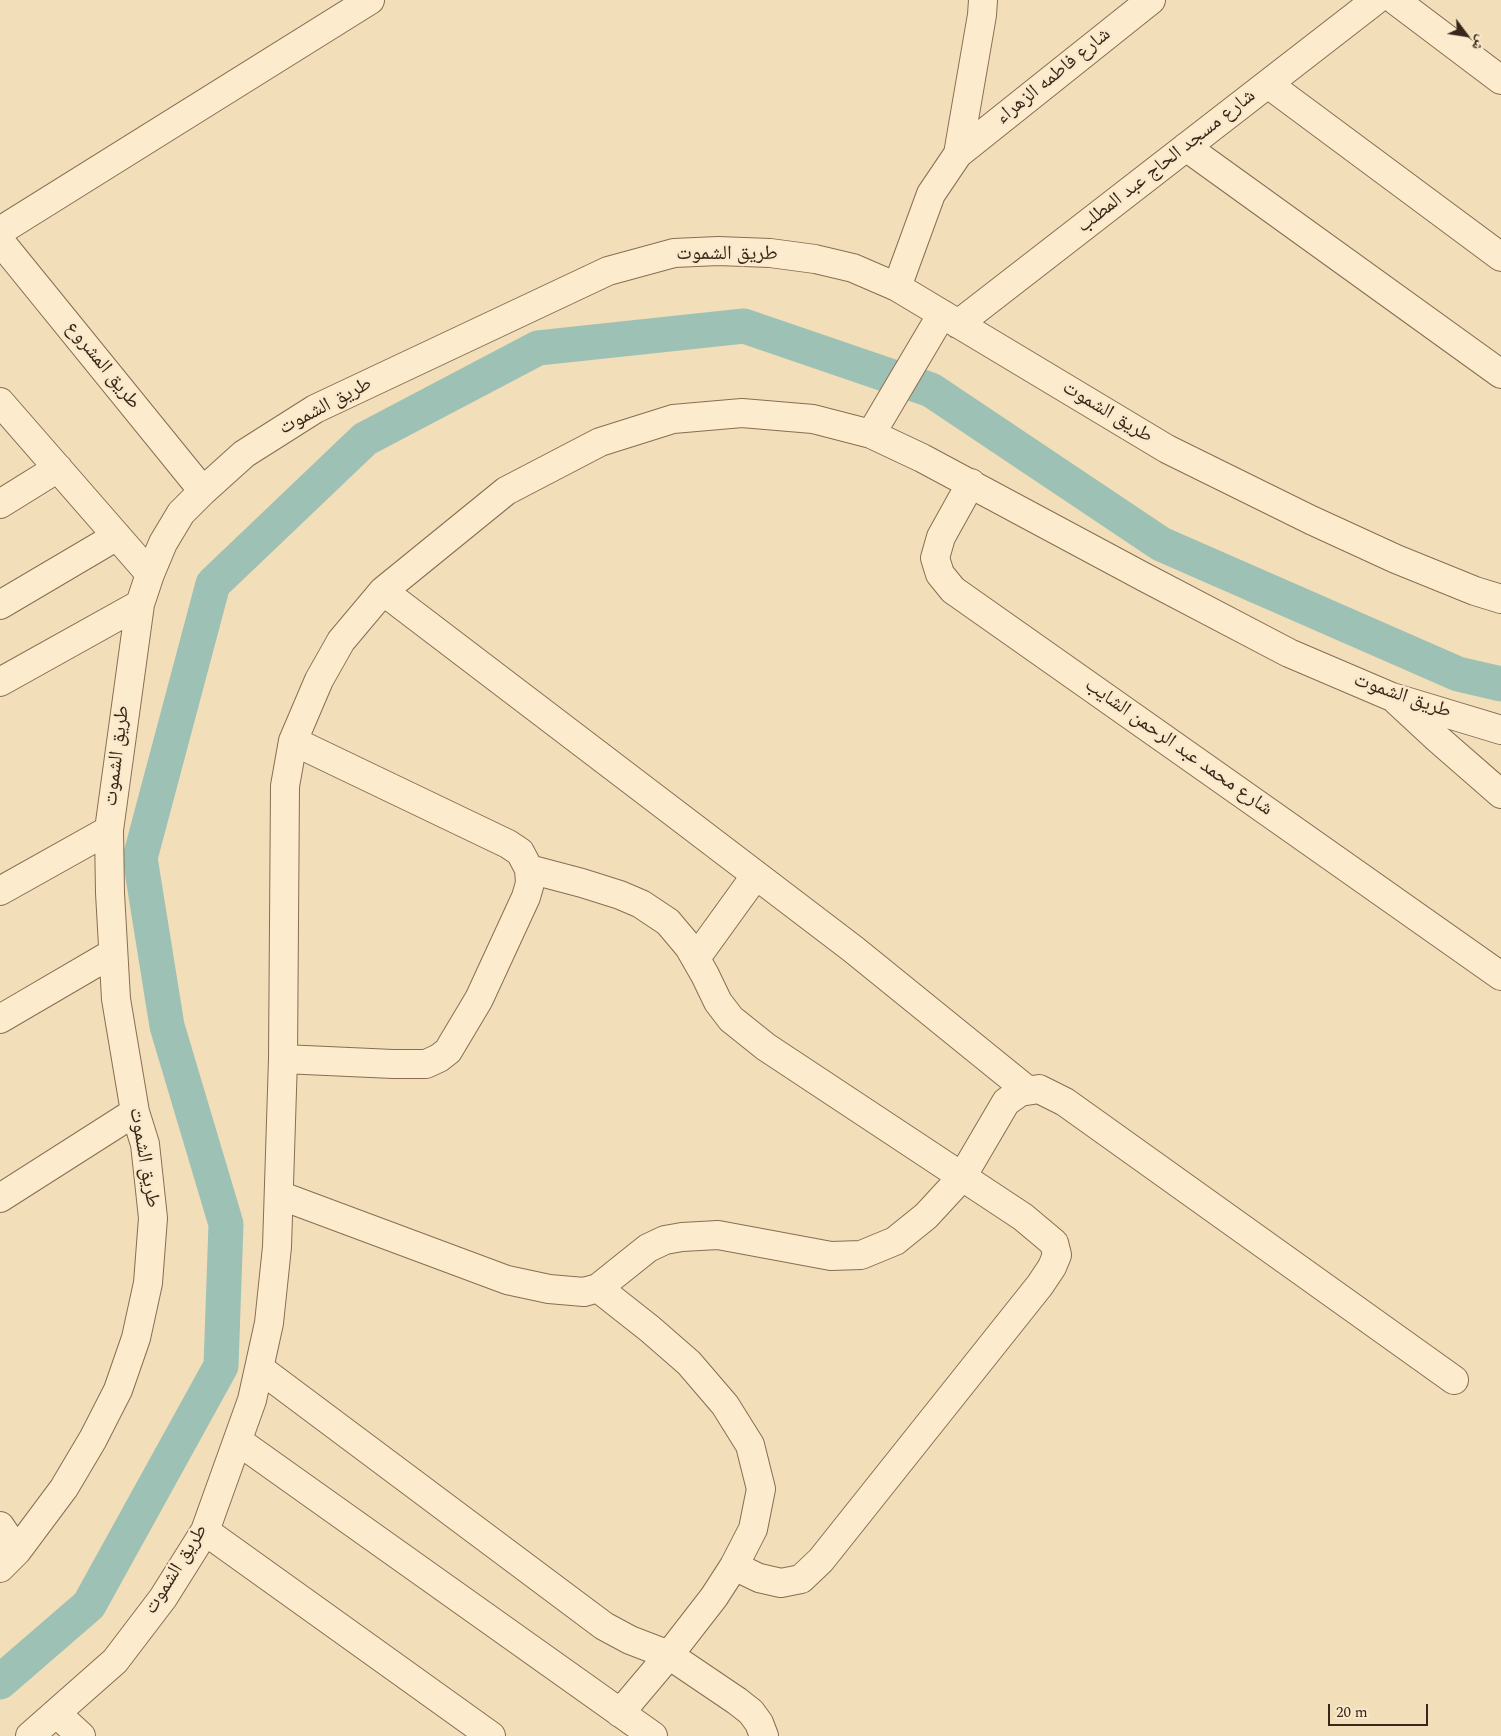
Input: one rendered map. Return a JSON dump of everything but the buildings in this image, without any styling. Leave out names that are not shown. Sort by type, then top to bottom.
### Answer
[{"type":"street","points":[[0,231],[370,0]]},
{"type":"street","points":[[897,287],[931,194],[958,154],[983,0]]},
{"type":"street","name":"شارع فاطمه الزهراء","points":[[958,154],[1151,0]]},
{"type":"street","name":"شارع مسجد الحاج عبد المطلب","points":[[950,319],[1186,148],[1376,0]]},
{"type":"street","points":[[1395,0],[1501,80]]},
{"type":"street","points":[[1268,84],[1501,257]]},
{"type":"street","points":[[1186,148],[1501,374]]},
{"type":"street","name":"طريق المشروع","points":[[0,242],[203,491]]},
{"type":"street","name":"طريق الشموت","points":[[8,1560],[64,1488],[93,1439],[118,1390],[136,1338],[148,1283],[153,1218],[144,1144],[135,1112],[116,999],[110,893],[109,830],[125,702],[140,604],[150,574],[163,543],[181,513],[244,454],[315,409],[608,270],[674,253],[718,251],[770,253],[815,259],[853,268],[897,287],[1167,449],[1345,536],[1475,591],[1501,599]]},
{"type":"street","points":[[871,434],[925,343],[950,319]]},
{"type":"street","points":[[0,402],[150,574]]},
{"type":"street","name":"طريق الشموت","points":[[30,1736],[115,1661],[163,1598],[205,1531],[252,1400],[269,1323],[278,1246],[283,1059],[285,786],[293,741],[319,680],[341,641],[383,591],[506,491],[600,442],[673,419],[742,413],[813,419],[871,434],[971,483],[1289,653],[1392,696],[1501,730]]},
{"type":"street","points":[[0,504],[58,468]]},
{"type":"street","name":"شارع محمد عبد الرحمن الشايب","points":[[971,483],[941,538],[935,558],[940,574],[953,590],[1501,976]]},
{"type":"street","points":[[0,605],[117,536]]},
{"type":"street","points":[[383,591],[853,949],[1027,1090]]},
{"type":"street","points":[[0,682],[140,604]]},
{"type":"street","points":[[1392,696],[1501,794]]},
{"type":"street","points":[[283,1059],[426,1064],[440,1058],[448,1051],[479,999],[526,897],[530,883],[529,869],[520,852],[508,844],[293,741]]},
{"type":"street","points":[[0,891],[109,830]]},
{"type":"street","points":[[529,869],[582,883],[641,904],[668,922],[689,947],[718,1002],[731,1019],[766,1047],[1024,1217],[1054,1243],[1057,1255],[1052,1267],[1040,1285],[821,1560],[801,1579],[781,1583],[759,1578],[734,1566]]},
{"type":"street","points":[[696,958],[756,875]]},
{"type":"street","points":[[0,1019],[114,953]]},
{"type":"street","points":[[279,1195],[507,1280],[549,1290],[584,1292],[598,1288],[648,1248],[665,1240],[682,1237],[718,1235],[831,1256],[861,1256],[895,1241],[926,1216],[962,1177],[1006,1102],[1013,1096],[1027,1090],[1039,1089],[1065,1102],[1454,1380]]},
{"type":"street","points":[[0,1198],[135,1112]]},
{"type":"street","points":[[598,1288],[689,1363],[725,1405],[750,1445],[761,1489],[752,1529],[734,1566],[714,1598],[620,1713]]},
{"type":"street","points":[[259,1368],[604,1626],[630,1640],[669,1655],[751,1712],[759,1723],[764,1736]]},
{"type":"street","points":[[238,1441],[653,1736]]},
{"type":"street","points":[[0,1526],[8,1560]]},
{"type":"street","points":[[205,1531],[491,1736]]},
{"type":"street","points":[[56,1713],[81,1736]]},
{"type":"waterway","points":[[0,1682],[89,1605],[221,1366],[226,1224],[167,1026],[140,858],[213,584],[365,439],[538,348],[744,326],[931,390],[1161,544],[1458,674],[1501,684]]}]
